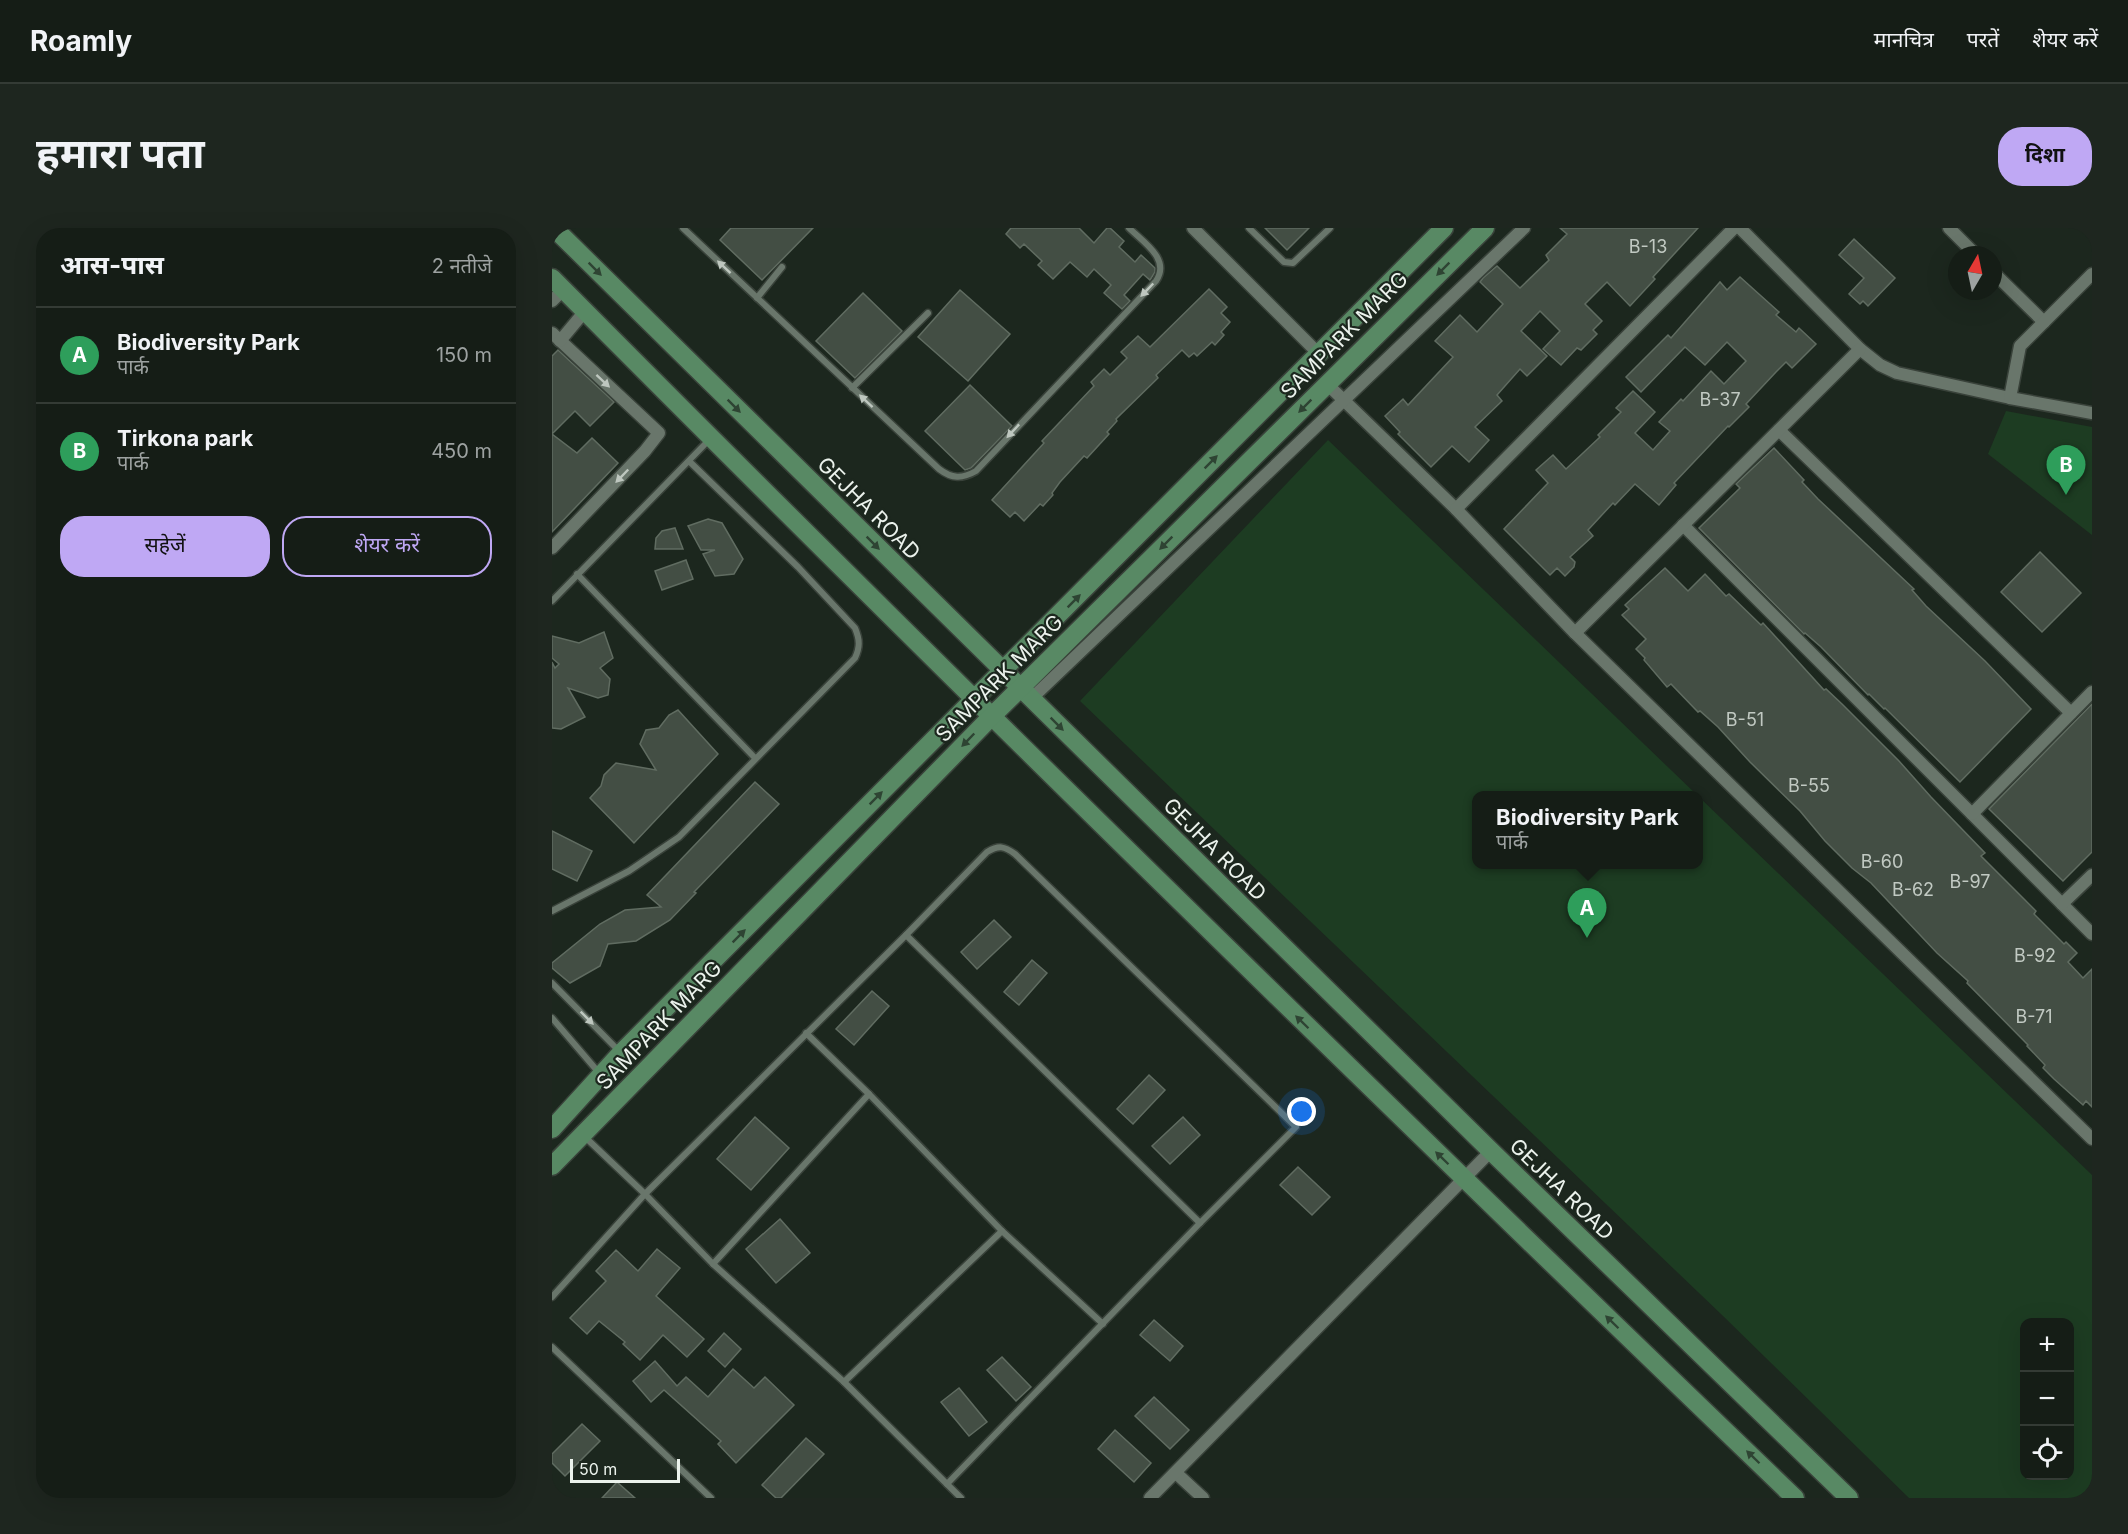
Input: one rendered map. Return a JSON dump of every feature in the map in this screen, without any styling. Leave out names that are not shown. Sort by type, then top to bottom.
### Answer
[{"type":"street","name":"GEJHA ROAD","points":[[554,228],[1025,694],[1849,1498]]},
{"type":"street","points":[[1193,228],[1319,354]]},
{"type":"street","name":"SAMPARK MARG","points":[[552,1129],[621,1053],[1444,228]]},
{"type":"street","name":"SAMPARK MARG","points":[[552,1166],[991,717],[1025,694],[1327,384],[1485,228]]},
{"type":"street","points":[[1025,694],[1344,399],[1524,228]]},
{"type":"street","points":[[1456,509],[1734,228]]},
{"type":"street","points":[[1740,228],[1860,349],[1884,368],[1897,373],[2010,398],[2092,413]]},
{"type":"street","points":[[1949,228],[1967,246]]},
{"type":"street","points":[[2010,398],[2020,346],[2092,274]]},
{"type":"street","points":[[2002,281],[2044,322]]},
{"type":"street","points":[[556,290],[585,311],[991,717],[1795,1498]]},
{"type":"street","points":[[552,548],[645,451],[659,433],[556,337],[585,311]]},
{"type":"street","points":[[1575,633],[1860,349]]},
{"type":"street","points":[[1327,384],[1456,509],[1575,633],[2092,1139]]},
{"type":"street","points":[[1779,430],[2071,713]]},
{"type":"street","points":[[1683,525],[2092,934]]},
{"type":"street","points":[[1972,814],[2092,692]]},
{"type":"street","points":[[2062,904],[2092,875]]},
{"type":"street","points":[[1150,1498],[1491,1151]]},
{"type":"street","points":[[1176,1473],[1203,1498]]},
{"type":"lane","points":[[683,228],[939,469],[948,476],[957,478],[966,477],[976,471],[1161,274],[1158,256],[1129,228]]},
{"type":"lane","points":[[1250,228],[1284,262],[1293,263],[1330,228]]},
{"type":"lane","points":[[757,297],[782,267]]},
{"type":"lane","points":[[852,388],[928,313]]},
{"type":"lane","points":[[552,601],[690,462],[711,437]]},
{"type":"lane","points":[[552,911],[656,855],[679,837],[855,658],[859,649],[860,639],[855,628],[798,567],[690,462]]},
{"type":"lane","points":[[577,574],[755,758]]},
{"type":"lane","points":[[552,1297],[645,1194],[987,852],[997,847],[1005,847],[1015,854],[1296,1126],[947,1484]]},
{"type":"lane","points":[[906,935],[1200,1222]]},
{"type":"lane","points":[[552,983],[621,1053]]},
{"type":"lane","points":[[552,1018],[600,1075]]},
{"type":"lane","points":[[806,1033],[869,1094],[1002,1231],[1103,1324]]},
{"type":"lane","points":[[713,1264],[869,1094]]},
{"type":"lane","points":[[583,1135],[713,1264],[844,1382],[961,1498]]},
{"type":"lane","points":[[844,1382],[1002,1231]]},
{"type":"lane","points":[[552,1347],[711,1498]]},
{"type":"green space","points":[[2006,411],[2092,427],[2092,535],[1988,454]]},
{"type":"green space","points":[[1328,440],[1693,791],[1472,791],[1472,869],[1703,869],[1703,801],[2092,1175],[2092,1498],[1909,1498],[1721,1314],[1080,701]]},
{"type":"building","points":[[731,228],[813,228],[762,280],[720,240]]},
{"type":"building","points":[[1011,228],[1079,228],[1094,243],[1107,228],[1110,228],[1124,241],[1119,247],[1135,262],[1141,255],[1155,268],[1155,272],[1150,280],[1143,274],[1124,295],[1130,301],[1122,309],[1104,293],[1111,285],[1094,269],[1087,277],[1070,262],[1053,279],[1038,265],[1042,261],[1024,244],[1020,248],[1006,234]]},
{"type":"building","points":[[1265,228],[1309,228],[1287,250]]},
{"type":"building","points":[[1560,228],[1698,228],[1630,306],[1607,282],[1585,304],[1602,321],[1593,330],[1597,334],[1581,350],[1577,348],[1561,365],[1543,349],[1560,331],[1540,311],[1521,331],[1547,356],[1527,376],[1520,369],[1497,395],[1502,401],[1475,427],[1489,440],[1469,462],[1452,446],[1431,467],[1398,434],[1400,432],[1385,416],[1403,399],[1408,405],[1453,357],[1435,341],[1460,315],[1477,332],[1503,304],[1480,282],[1483,278],[1497,266],[1520,288],[1549,260],[1546,255],[1567,234]]},
{"type":"building","points":[[1854,239],[1895,278],[1868,306],[1863,301],[1860,304],[1849,294],[1864,278],[1839,255]]},
{"type":"building","points":[[1740,277],[1779,312],[1776,315],[1796,332],[1799,328],[1816,344],[1792,368],[1786,362],[1776,372],[1746,404],[1749,407],[1674,483],[1676,485],[1659,505],[1635,484],[1615,505],[1613,503],[1588,530],[1593,536],[1570,557],[1575,562],[1574,567],[1565,576],[1557,568],[1550,575],[1504,529],[1548,483],[1536,470],[1553,455],[1566,469],[1600,437],[1598,435],[1621,412],[1616,408],[1633,391],[1655,412],[1635,433],[1653,450],[1670,431],[1659,422],[1681,399],[1683,401],[1711,371],[1724,384],[1746,361],[1727,342],[1705,365],[1685,347],[1641,392],[1626,377],[1668,335],[1671,338],[1720,282],[1727,290]]},
{"type":"building","points":[[1209,289],[1227,307],[1221,313],[1230,322],[1221,332],[1224,335],[1215,345],[1212,342],[1197,356],[1194,353],[1189,357],[1182,350],[1156,375],[1158,378],[1116,419],[1117,421],[1107,432],[1109,434],[1060,482],[1052,493],[1053,495],[1043,506],[1040,504],[1024,521],[1015,512],[1010,517],[992,500],[1044,443],[1042,441],[1094,386],[1091,382],[1104,369],[1110,375],[1127,358],[1121,352],[1138,336],[1150,347]]},
{"type":"building","points":[[960,290],[1010,334],[968,381],[918,337]]},
{"type":"building","points":[[863,293],[902,331],[855,378],[816,341]]},
{"type":"building","points":[[558,350],[614,402],[590,426],[575,411],[552,434],[552,356]]},
{"type":"building","points":[[970,385],[1012,426],[971,468],[965,470],[925,431]]},
{"type":"building","points":[[552,434],[577,453],[592,438],[618,463],[552,532]]},
{"type":"building","points":[[1774,448],[1804,480],[1802,482],[1818,499],[1914,589],[1912,590],[1926,606],[1985,661],[2031,709],[1960,782],[1821,647],[1804,634],[1699,528],[1740,488],[1736,484]]},
{"type":"building","points":[[708,519],[722,523],[743,559],[734,574],[715,576],[703,554],[715,550],[701,550],[688,526]]},
{"type":"building","points":[[675,528],[683,549],[655,549],[656,538],[662,531]]},
{"type":"building","points":[[2040,552],[2081,593],[2042,632],[2001,592]]},
{"type":"building","points":[[686,560],[693,579],[662,590],[655,571]]},
{"type":"building","points":[[1665,568],[1688,591],[1705,574],[1726,596],[1729,594],[1761,625],[1763,623],[1824,690],[1826,689],[1842,704],[1899,761],[1985,853],[1981,856],[2036,911],[2034,914],[2064,944],[2066,942],[2077,953],[2068,962],[2083,978],[2092,969],[2092,1107],[2086,1101],[2083,1105],[2054,1079],[2043,1068],[2045,1065],[2028,1045],[1967,983],[1968,981],[1937,953],[1871,883],[1825,841],[1800,811],[1718,727],[1700,711],[1698,712],[1671,684],[1667,687],[1644,660],[1645,658],[1636,649],[1646,639],[1622,615],[1629,609],[1625,605]]},
{"type":"building","points":[[604,632],[613,658],[600,668],[610,679],[608,695],[598,698],[568,688],[585,717],[561,729],[552,728],[552,662],[555,668],[559,664],[552,658],[552,636],[579,643]]},
{"type":"building","points":[[2092,704],[2092,852],[2063,881],[1989,809]]},
{"type":"building","points":[[678,710],[718,754],[634,843],[590,798],[601,786],[604,775],[616,763],[656,770],[640,744],[646,730],[659,728],[669,715]]},
{"type":"building","points":[[755,782],[779,804],[670,920],[636,941],[608,944],[600,966],[570,983],[552,968],[552,963],[600,924],[625,910],[661,907],[647,895]]},
{"type":"building","points":[[552,831],[592,851],[577,881],[552,869]]},
{"type":"building","points":[[994,920],[1011,937],[977,969],[961,952]]},
{"type":"building","points":[[1032,960],[1047,973],[1019,1005],[1004,992]]},
{"type":"building","points":[[872,991],[889,1006],[854,1045],[836,1029]]},
{"type":"building","points":[[1149,1075],[1165,1090],[1133,1124],[1117,1109]]},
{"type":"building","points":[[755,1117],[789,1148],[751,1190],[717,1159]]},
{"type":"building","points":[[1183,1117],[1200,1135],[1170,1164],[1152,1146]]},
{"type":"building","points":[[1298,1167],[1330,1197],[1312,1215],[1280,1185]]},
{"type":"building","points":[[780,1219],[810,1253],[776,1283],[746,1249]]},
{"type":"building","points":[[657,1249],[680,1268],[656,1296],[704,1339],[687,1357],[663,1335],[640,1360],[623,1344],[625,1342],[599,1321],[587,1334],[570,1318],[606,1281],[596,1271],[616,1250],[638,1271]]},
{"type":"building","points":[[1154,1320],[1183,1346],[1170,1361],[1140,1335]]},
{"type":"building","points":[[724,1333],[741,1349],[725,1367],[708,1351]]},
{"type":"building","points":[[1002,1357],[1031,1387],[1016,1401],[987,1370]]},
{"type":"building","points":[[655,1361],[677,1386],[686,1377],[708,1397],[733,1369],[754,1388],[765,1377],[794,1405],[736,1463],[718,1444],[721,1441],[664,1390],[651,1402],[633,1381]]},
{"type":"building","points":[[959,1388],[987,1422],[969,1436],[941,1402]]},
{"type":"building","points":[[1154,1397],[1189,1430],[1170,1449],[1135,1416]]},
{"type":"building","points":[[582,1424],[600,1441],[565,1476],[552,1463],[552,1454]]},
{"type":"building","points":[[1115,1430],[1151,1463],[1134,1482],[1098,1449]]},
{"type":"building","points":[[806,1438],[824,1454],[781,1498],[776,1498],[762,1485]]},
{"type":"building","points":[[617,1482],[635,1498],[602,1498]]},
{"type":"place","name":"Tirkona park","points":[[2066,495]]},
{"type":"place","name":"Biodiversity Park","points":[[1587,938]]}]
